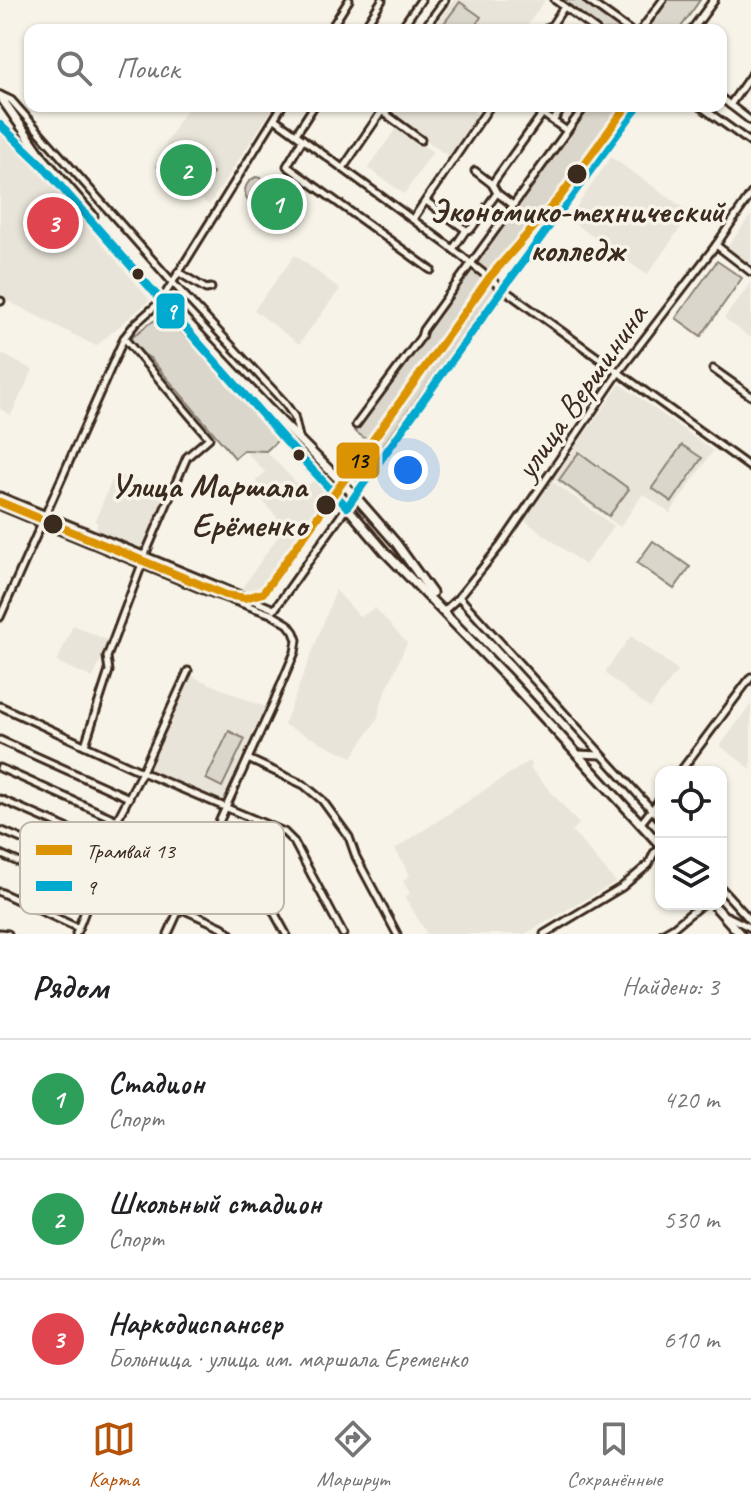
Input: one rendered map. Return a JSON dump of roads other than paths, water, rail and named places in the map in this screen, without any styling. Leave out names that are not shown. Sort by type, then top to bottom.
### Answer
[{"type":"highway","points":[[0,96],[43,158],[162,299],[355,496],[396,543],[444,611]]},
{"type":"highway","points":[[0,125],[40,163],[385,552],[444,611],[655,841]]},
{"type":"highway","points":[[290,446],[299,438]]},
{"type":"highway","points":[[385,552],[396,543]]},
{"type":"highway","points":[[718,910],[740,934]]},
{"type":"main road","points":[[696,24],[714,0]]},
{"type":"main road","points":[[347,507],[634,112]]},
{"type":"street","points":[[334,24],[349,0]]},
{"type":"street","points":[[367,24],[382,0]]},
{"type":"street","points":[[404,24],[421,0]]},
{"type":"street","points":[[427,24],[445,0]]},
{"type":"street","points":[[555,0],[588,24]]},
{"type":"street","points":[[587,0],[621,24]]},
{"type":"street","points":[[645,24],[663,0]]},
{"type":"street","points":[[553,24],[564,7]]},
{"type":"street","points":[[369,21],[374,24]]},
{"type":"street","points":[[730,105],[751,75]]},
{"type":"street","points":[[0,96],[11,100],[172,282],[283,401],[294,416],[299,438]]},
{"type":"street","points":[[727,103],[751,121]]},
{"type":"street","points":[[0,617],[124,338],[162,299],[279,112]]},
{"type":"street","points":[[296,134],[310,112]]},
{"type":"street","points":[[343,168],[381,112]]},
{"type":"street","points":[[383,112],[421,140]]},
{"type":"street","points":[[413,219],[486,112]]},
{"type":"street","points":[[492,184],[543,112]]},
{"type":"street","points":[[547,112],[567,131]]},
{"type":"street","points":[[553,121],[560,112]]},
{"type":"street","points":[[356,425],[581,112]]},
{"type":"street","points":[[708,112],[751,143]]},
{"type":"street","points":[[275,119],[751,468]]},
{"type":"street","points":[[303,139],[287,166],[431,270]]},
{"type":"street","points":[[475,171],[513,205]]},
{"type":"street","points":[[453,249],[497,193]]},
{"type":"street","name":"улица Вершинина","points":[[444,611],[503,543],[619,372],[751,194]]},
{"type":"street","points":[[426,201],[466,230]]},
{"type":"street","points":[[716,245],[751,272]]},
{"type":"street","points":[[178,272],[206,289],[211,288]]},
{"type":"street","points":[[124,338],[209,438],[187,457],[144,557]]},
{"type":"street","points":[[713,369],[751,396]]},
{"type":"street","points":[[0,496],[273,612],[294,632],[296,646],[273,704],[219,822]]},
{"type":"street","points":[[0,506],[230,599],[273,612]]},
{"type":"street","points":[[273,612],[347,507]]},
{"type":"street","points":[[85,745],[109,671],[107,657],[142,564]]},
{"type":"street","points":[[459,597],[655,813]]},
{"type":"street","points":[[0,768],[117,820],[188,671]]},
{"type":"street","points":[[684,766],[751,677]]},
{"type":"street","points":[[0,706],[256,822]]},
{"type":"street","points":[[0,740],[129,798]]},
{"type":"street","points":[[577,754],[602,755]]},
{"type":"street","points":[[248,759],[304,785],[322,800],[349,837],[356,857],[397,934]]},
{"type":"street","points":[[0,799],[53,822]]},
{"type":"street","points":[[640,824],[655,806]]},
{"type":"street","points":[[0,830],[20,838]]},
{"type":"street","points":[[284,834],[290,837],[343,934]]},
{"type":"street","points":[[544,934],[622,887],[649,864],[655,852]]},
{"type":"street","points":[[0,854],[20,863]]},
{"type":"street","points":[[0,892],[20,902]]},
{"type":"street","points":[[727,895],[751,921]]},
{"type":"street","points":[[662,934],[695,910]]},
{"type":"street","points":[[721,913],[751,928]]},
{"type":"street","points":[[43,914],[77,931]]},
{"type":"street","points":[[168,934],[177,914]]},
{"type":"street","points":[[193,914],[230,934]]},
{"type":"street","points":[[275,914],[286,934]]},
{"type":"street","points":[[0,933],[8,934]]},
{"type":"tram line","name":"13","points":[[0,502],[226,595],[245,598],[263,593],[489,278],[560,197],[623,112]]},
{"type":"place","name":"Школьный стадион","points":[[186,170]]},
{"type":"place","name":"Экономико-технический колледж","points":[[577,174]]},
{"type":"place","name":"Стадион","points":[[277,204]]},
{"type":"place","name":"Наркодиспансер","points":[[53,223]]},
{"type":"place","name":"Улица Маршала Ерёменко","points":[[326,505]]}]
